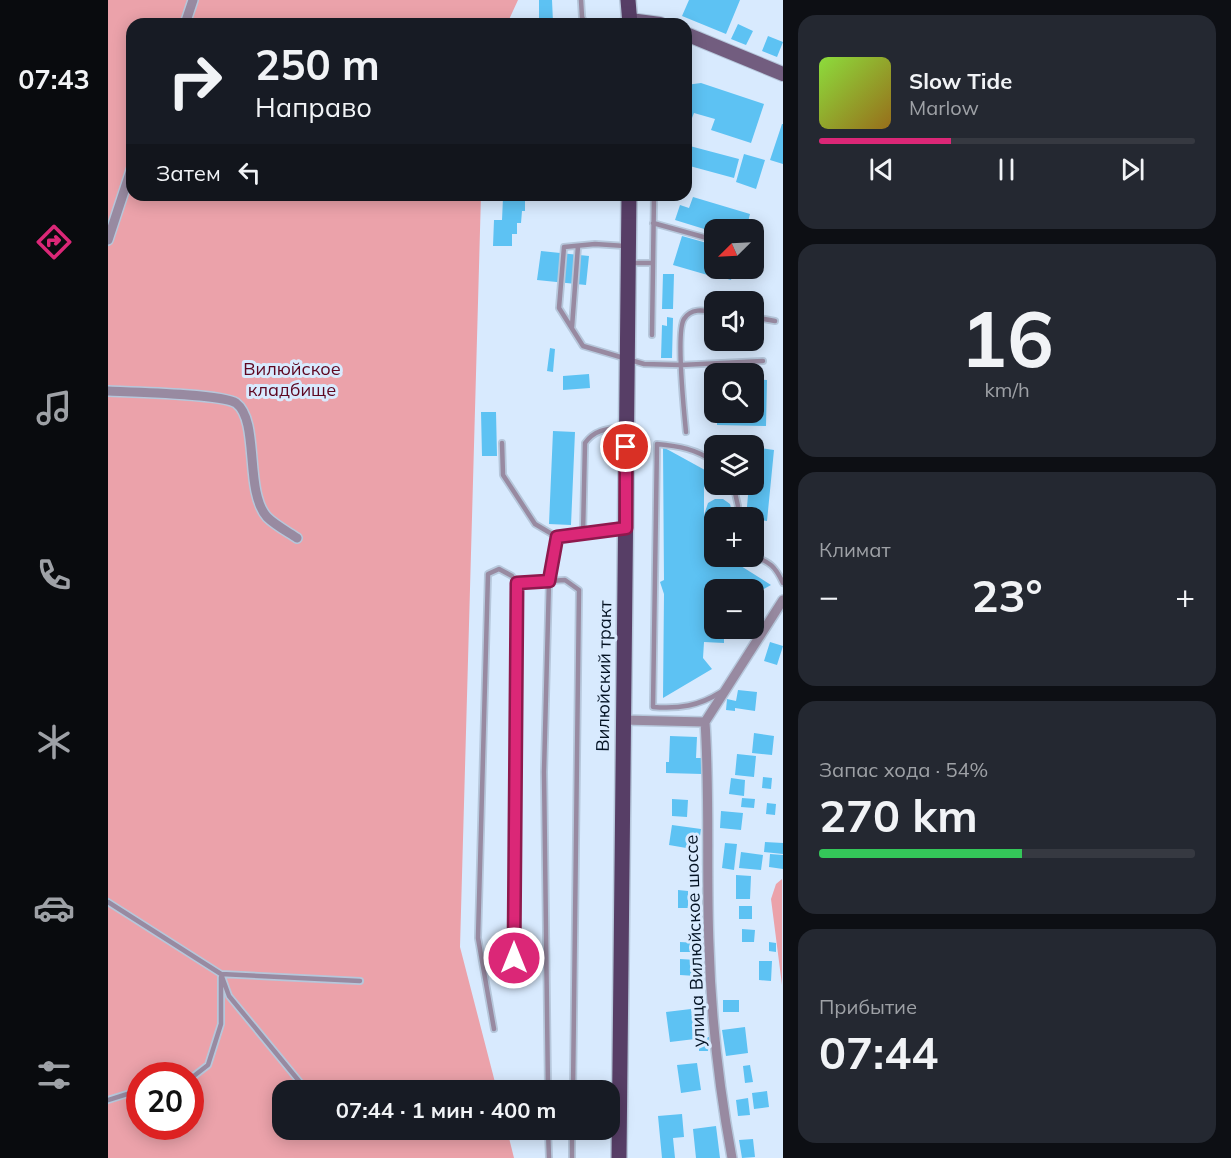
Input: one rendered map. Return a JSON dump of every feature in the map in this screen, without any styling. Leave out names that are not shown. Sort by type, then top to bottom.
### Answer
[{"type":"main road","points":[[628,0],[630,18]]},
{"type":"main road","points":[[692,36],[783,74]]},
{"type":"main road","name":"Вилюйский тракт","points":[[619,1158],[628,201]]},
{"type":"street","points":[[187,18],[193,0]]},
{"type":"street","points":[[108,240],[126,185]]},
{"type":"street","points":[[108,391],[216,398],[236,403],[245,415],[257,498],[267,517],[297,538]]},
{"type":"street","points":[[623,720],[705,722],[778,616],[783,600]]},
{"type":"street","name":"улица Вилюйское шоссе","points":[[705,722],[708,769],[709,946],[715,1056],[732,1158]]},
{"type":"lane","points":[[581,0],[582,18]]},
{"type":"lane","points":[[652,335],[654,201]]},
{"type":"lane","points":[[653,223],[704,237]]},
{"type":"lane","points":[[572,328],[578,246]]},
{"type":"lane","points":[[628,246],[564,247],[559,308],[583,346],[644,363],[764,361]]},
{"type":"lane","points":[[628,263],[652,263]]},
{"type":"lane","points":[[686,432],[681,364],[682,322],[694,311],[704,312]]},
{"type":"lane","points":[[764,319],[775,321]]},
{"type":"lane","points":[[582,534],[585,443],[591,435],[605,429],[627,427]]},
{"type":"lane","points":[[502,443],[503,476],[535,524],[557,537],[626,528]]},
{"type":"lane","points":[[704,454],[657,444],[653,707],[675,709],[697,705],[727,688]]},
{"type":"lane","points":[[548,1080],[544,772],[549,581],[557,537]]},
{"type":"lane","points":[[764,559],[769,561],[778,572],[783,583]]},
{"type":"lane","points":[[494,1029],[478,938],[488,574],[499,568],[512,576],[517,583],[514,982]]},
{"type":"lane","points":[[517,583],[566,580],[579,590],[573,1080]]},
{"type":"lane","points":[[108,902],[221,974],[360,981]]},
{"type":"lane","points":[[204,1068],[208,1065],[221,1024],[221,974]]},
{"type":"lane","points":[[221,974],[230,996],[297,1080]]},
{"type":"lane","points":[[108,1100],[126,1094]]},
{"type":"lane","points":[[548,1140],[549,1158]]},
{"type":"lane","points":[[572,1140],[572,1158]]},
{"type":"green space","name":"Вилюйское кладбище","points":[[108,0],[518,0],[510,18],[126,18],[126,201],[481,201],[460,947],[494,1080],[272,1080],[272,1140],[510,1140],[514,1158],[108,1158]]},
{"type":"green space","points":[[782,879],[782,985],[771,899],[776,884]]},
{"type":"building","points":[[539,0],[552,0],[553,18],[539,18]]},
{"type":"building","points":[[689,0],[740,0],[726,34],[692,20],[692,18],[682,16]]},
{"type":"building","points":[[738,24],[753,31],[746,45],[731,39]]},
{"type":"building","points":[[768,36],[783,42],[777,57],[762,51]]},
{"type":"building","points":[[701,83],[764,104],[751,143],[711,130],[715,119],[694,113],[692,118],[692,84]]},
{"type":"building","points":[[783,124],[783,164],[770,160]]},
{"type":"building","points":[[692,147],[739,159],[734,178],[692,167]]},
{"type":"building","points":[[744,154],[765,160],[756,189],[736,182]]},
{"type":"building","points":[[693,197],[750,214],[749,219],[704,219],[704,229],[675,220],[680,205],[689,208]]},
{"type":"building","points":[[503,201],[525,201],[521,223],[517,223],[517,234],[512,234],[512,246],[493,246],[494,220],[502,220]]},
{"type":"building","points":[[682,236],[704,242],[704,274],[673,265]]},
{"type":"building","points":[[541,251],[589,256],[586,285],[537,280]]},
{"type":"building","points":[[663,274],[674,274],[673,309],[662,309]]},
{"type":"building","points":[[667,317],[673,318],[672,358],[661,358],[662,325],[667,326]]},
{"type":"building","points":[[550,348],[555,349],[553,372],[547,371]]},
{"type":"building","points":[[589,374],[590,388],[563,390],[563,376]]},
{"type":"building","points":[[764,380],[767,380],[766,426],[717,425],[717,423],[764,423]]},
{"type":"building","points":[[481,412],[496,412],[497,456],[482,456]]},
{"type":"building","points":[[553,431],[575,432],[571,525],[549,524]]},
{"type":"building","points":[[663,447],[704,470],[704,567],[742,567],[761,579],[704,579],[704,639],[724,639],[724,643],[704,642],[703,658],[712,669],[663,698],[664,594],[660,582],[664,580]]},
{"type":"building","points":[[764,449],[774,450],[767,521],[764,521],[764,507],[747,507],[748,495],[764,495]]},
{"type":"building","points":[[715,499],[723,499],[731,507],[707,507],[708,503]]},
{"type":"building","points":[[764,581],[771,585],[764,589]]},
{"type":"building","points":[[770,642],[783,646],[777,665],[764,661]]},
{"type":"building","points":[[738,690],[757,692],[755,711],[735,708],[735,711],[726,710],[727,699],[736,701]]},
{"type":"building","points":[[754,733],[774,736],[772,755],[752,753]]},
{"type":"building","points":[[670,736],[697,737],[696,758],[702,758],[702,774],[666,773],[666,762],[669,762]]},
{"type":"building","points":[[737,754],[756,756],[754,777],[735,775]]},
{"type":"building","points":[[763,777],[772,778],[771,789],[762,788]]},
{"type":"building","points":[[731,778],[745,780],[744,796],[729,794]]},
{"type":"building","points":[[742,798],[755,799],[754,808],[741,807]]},
{"type":"building","points":[[672,799],[688,800],[687,817],[672,816]]},
{"type":"building","points":[[767,803],[776,804],[775,815],[766,814]]},
{"type":"building","points":[[721,811],[743,813],[741,830],[720,828]]},
{"type":"building","points":[[672,825],[701,829],[698,850],[669,845]]},
{"type":"building","points":[[765,842],[783,843],[783,854],[764,852]]},
{"type":"building","points":[[725,843],[737,844],[734,870],[722,868]]},
{"type":"building","points":[[741,852],[763,855],[761,870],[739,868]]},
{"type":"building","points":[[770,854],[783,855],[783,869],[769,867]]},
{"type":"building","points":[[736,875],[751,876],[750,899],[736,899]]},
{"type":"building","points":[[678,890],[688,891],[688,908],[678,908]]},
{"type":"building","points":[[739,906],[752,906],[752,919],[739,919]]},
{"type":"building","points":[[742,929],[755,930],[754,942],[742,942]]},
{"type":"building","points":[[680,942],[698,943],[697,952],[680,952]]},
{"type":"building","points":[[769,942],[776,943],[776,952],[769,951]]},
{"type":"building","points":[[680,959],[697,960],[696,976],[680,975]]},
{"type":"building","points":[[759,961],[772,961],[771,981],[759,980]]},
{"type":"building","points":[[723,1000],[739,1000],[739,1012],[723,1012]]},
{"type":"building","points":[[691,1009],[695,1039],[670,1042],[666,1012]]},
{"type":"building","points":[[745,1027],[748,1053],[726,1056],[722,1030]]},
{"type":"building","points":[[699,1037],[709,1037],[708,1051],[699,1051]]},
{"type":"building","points":[[697,1063],[701,1090],[681,1093],[677,1065]]},
{"type":"building","points":[[750,1065],[753,1082],[745,1083],[743,1066]]},
{"type":"building","points":[[767,1091],[769,1107],[754,1109],[752,1093]]},
{"type":"building","points":[[748,1098],[750,1115],[738,1116],[736,1100]]},
{"type":"building","points":[[682,1114],[684,1137],[673,1138],[675,1158],[662,1158],[658,1116]]},
{"type":"building","points":[[716,1126],[720,1158],[696,1158],[693,1129]]},
{"type":"building","points":[[753,1139],[755,1157],[742,1158],[739,1140]]},
{"type":"route","points":[[514,958],[517,583],[549,581],[557,537],[626,528],[626,447]]}]
